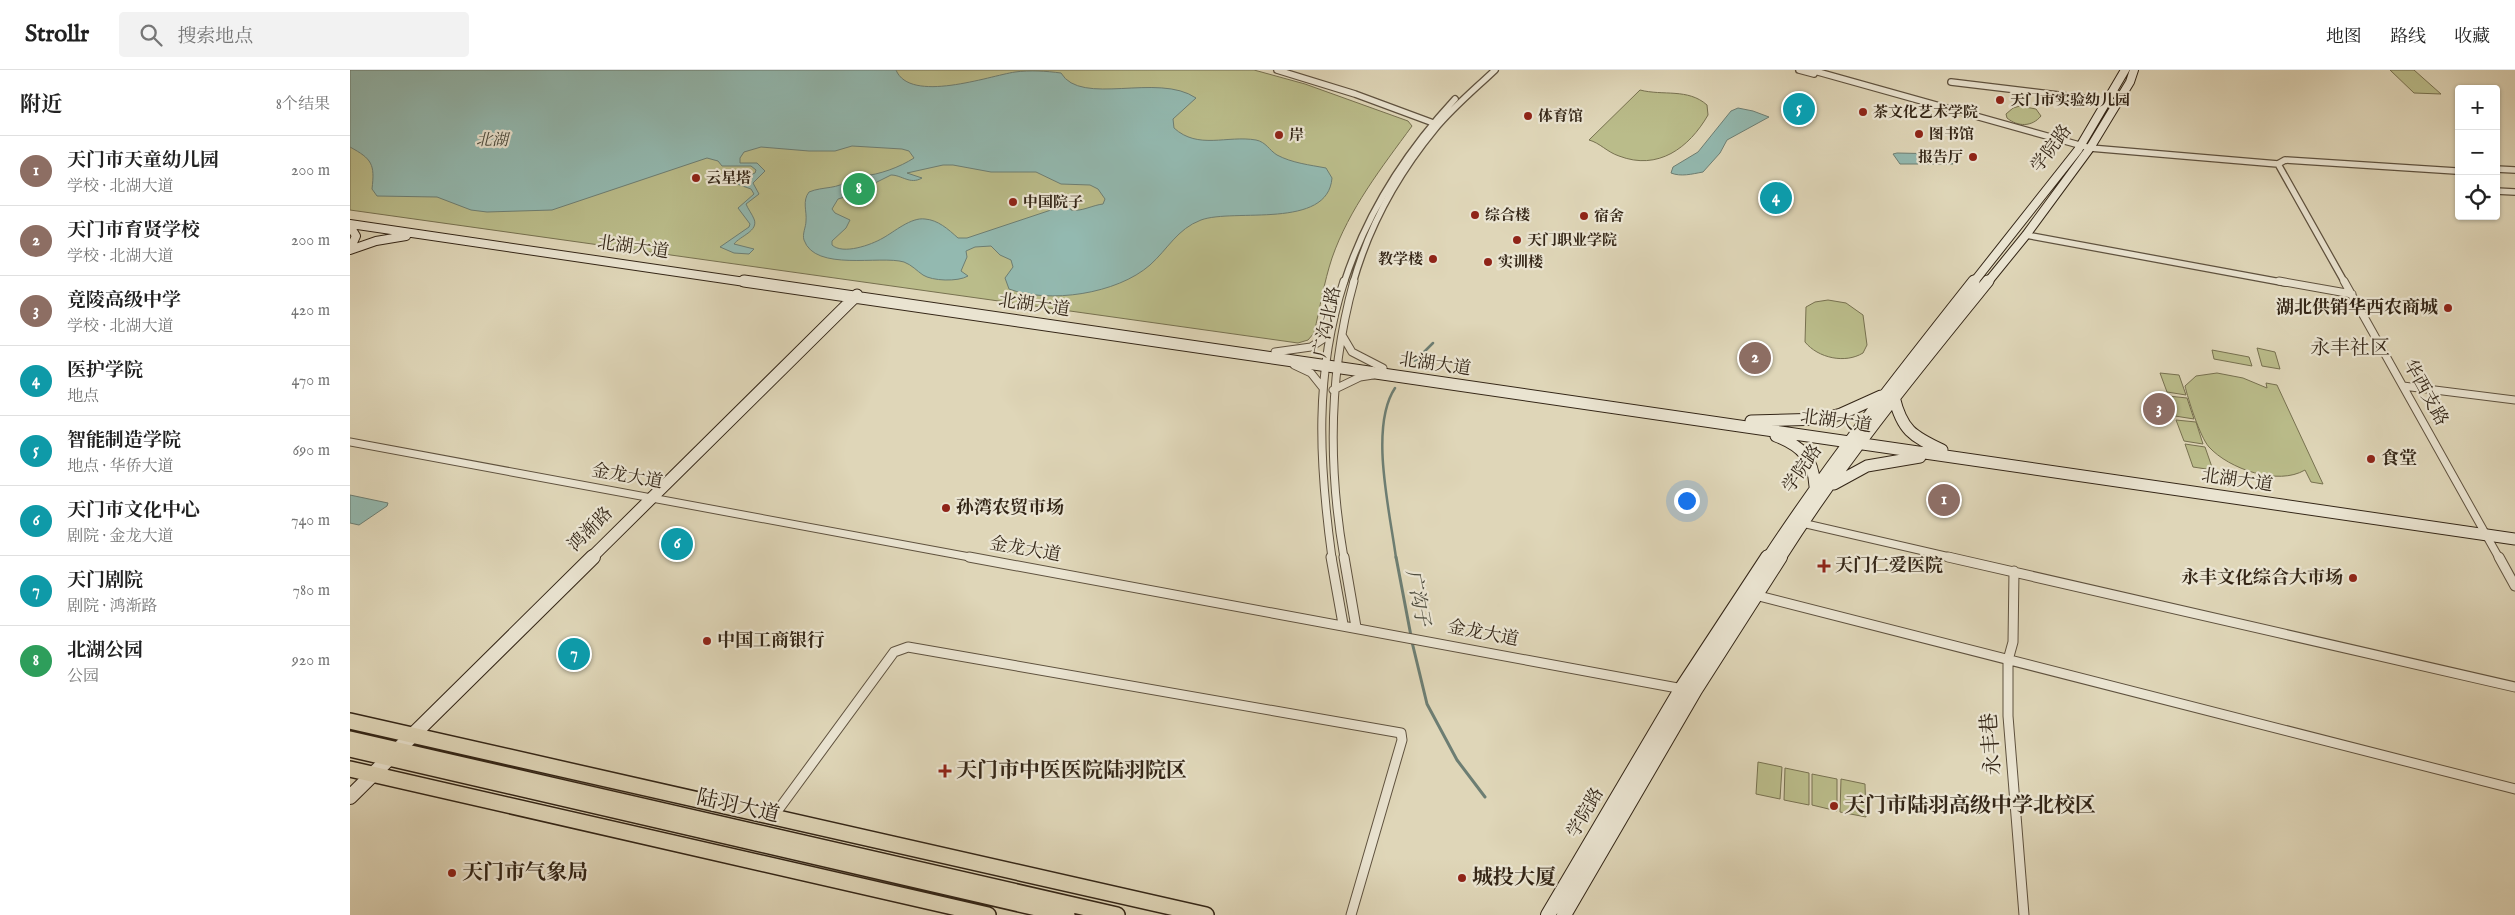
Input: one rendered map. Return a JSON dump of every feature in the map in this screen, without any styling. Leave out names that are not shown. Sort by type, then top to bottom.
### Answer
[{"type":"main road","name":"学院路","points":[[1855,440],[1882,395],[2084,149],[2125,70]]},
{"type":"main road","name":"学院路","points":[[1548,915],[1566,908],[1689,689],[1820,487],[1855,440],[1894,397],[2026,235],[2130,82],[2134,70]]},
{"type":"main road","name":"北湖大道","points":[[350,218],[423,235],[857,295]]},
{"type":"main road","points":[[350,225],[356,236],[350,250]]},
{"type":"main road","name":"北湖大道","points":[[350,225],[388,227],[1330,363],[2484,531],[2515,539]]},
{"type":"main road","points":[[350,250],[388,227]]},
{"type":"main road","points":[[350,250],[387,239],[423,235]]},
{"type":"main road","name":"鸿渐路","points":[[350,797],[411,734],[857,295]]},
{"type":"main road","points":[[1750,424],[1823,419],[1840,414],[1882,395]]},
{"type":"main road","points":[[1894,397],[1898,417],[1907,430],[1942,453]]},
{"type":"main road","points":[[1750,424],[1789,441],[1807,453],[1814,467],[1820,487],[1867,466],[1898,459],[1942,453]]},
{"type":"main road","name":"学院路","points":[[1689,689],[1755,595],[1802,522],[1820,487]]},
{"type":"main road","name":"北湖大道","points":[[2484,531],[2515,532]]},
{"type":"main road","points":[[355,722],[1206,915]]},
{"type":"main road","points":[[355,722],[392,754]]},
{"type":"main road","name":"陆羽大道","points":[[350,739],[392,754],[1067,915]]},
{"type":"main road","name":"陆羽大道","points":[[350,749],[392,754],[1117,915]]},
{"type":"main road","points":[[350,763],[392,754]]},
{"type":"main road","points":[[350,769],[988,915]]},
{"type":"main road","points":[[1539,915],[1566,908]]},
{"type":"street","points":[[1277,70],[1346,91],[1435,123]]},
{"type":"street","points":[[1284,70],[1358,92],[1435,123]]},
{"type":"street","name":"广沟北路","points":[[1356,627],[1336,511],[1332,456],[1333,390],[1330,363],[1331,331],[1348,265],[1365,224],[1393,175],[1435,123],[1488,70]]},
{"type":"street","name":"广沟北路","points":[[1344,624],[1330,550],[1323,480],[1321,428],[1323,389],[1341,332],[1354,273],[1370,230],[1399,176],[1435,123],[1495,70]]},
{"type":"street","points":[[1799,70],[2084,149],[2278,164],[2285,160],[2455,172]]},
{"type":"street","points":[[1811,70],[2084,149]]},
{"type":"street","points":[[1841,70],[1841,79]]},
{"type":"street","points":[[1951,82],[2108,101]]},
{"type":"street","name":"华西支路","points":[[2278,164],[2515,586]]},
{"type":"street","points":[[2500,168],[2515,169]]},
{"type":"street","points":[[2500,191],[2515,192]]},
{"type":"street","points":[[2026,235],[2082,247],[2352,294]]},
{"type":"street","points":[[1274,355],[1313,348],[1326,340],[1331,331]]},
{"type":"street","points":[[1341,332],[1344,344],[1353,353],[1381,371]]},
{"type":"street","points":[[1274,355],[1312,373],[1323,389]]},
{"type":"street","points":[[1333,390],[1360,377],[1381,371]]},
{"type":"street","points":[[2403,386],[2515,400]]},
{"type":"street","name":"金龙大道","points":[[350,442],[1689,689]]},
{"type":"street","points":[[1802,522],[2515,687]]},
{"type":"street","name":"永丰巷","points":[[2014,571],[2013,642],[2008,660],[2008,716],[2024,915]]},
{"type":"street","points":[[1755,595],[2515,789]]},
{"type":"street","points":[[773,816],[894,652],[903,647],[908,647],[1401,733],[1402,740],[1351,915]]},
{"type":"green space","points":[[350,70],[1254,70],[1305,84],[1408,121],[1412,126],[1367,189],[1347,222],[1329,267],[1314,333],[1308,340],[1298,343],[350,210]]},
{"type":"green space","points":[[2390,70],[2414,70],[2441,94],[2414,93]]},
{"type":"green space","points":[[1640,90],[1692,96],[1707,105],[1708,115],[1692,137],[1682,146],[1671,154],[1647,161],[1619,156],[1589,140]]},
{"type":"green space","points":[[2020,106],[2036,109],[2041,116],[2029,124],[2016,123],[2007,118],[2006,114],[2013,108]]},
{"type":"green space","points":[[1828,300],[1846,303],[1863,315],[1867,345],[1863,353],[1848,358],[1832,358],[1810,348],[1805,342],[1806,307],[1815,302]]},
{"type":"green space","points":[[2257,348],[2275,352],[2280,369],[2262,366]]},
{"type":"green space","points":[[2212,350],[2249,357],[2252,366],[2214,359]]},
{"type":"green space","points":[[2160,373],[2179,375],[2186,395],[2167,392]]},
{"type":"green space","points":[[2217,373],[2243,378],[2267,388],[2266,383],[2277,385],[2323,484],[2311,482],[2305,470],[2294,475],[2281,476],[2254,473],[2229,462],[2209,447],[2198,427],[2185,386],[2196,376]]},
{"type":"green space","points":[[2168,396],[2187,398],[2194,419],[2175,416]]},
{"type":"green space","points":[[2176,420],[2196,422],[2203,444],[2184,441]]},
{"type":"green space","points":[[2185,444],[2205,447],[2213,470],[2193,467]]},
{"type":"green space","points":[[1758,762],[1782,767],[1780,799],[1756,794]]},
{"type":"green space","points":[[1785,768],[1809,773],[1809,805],[1784,800]]},
{"type":"green space","points":[[1812,774],[1837,779],[1837,811],[1812,805]]},
{"type":"green space","points":[[1841,779],[1865,784],[1866,817],[1840,812]]},
{"type":"water","name":"北湖","points":[[350,70],[896,70],[904,80],[917,85],[933,87],[970,82],[1015,72],[1038,71],[1061,73],[1071,83],[1085,88],[1162,88],[1180,91],[1196,98],[1173,119],[1174,128],[1183,135],[1203,140],[1256,140],[1262,142],[1283,158],[1326,168],[1332,178],[1327,194],[1314,205],[1297,211],[1277,214],[1216,217],[1201,220],[1179,234],[1150,265],[1120,283],[1082,293],[1043,296],[1009,289],[1005,278],[1013,267],[1011,260],[1000,255],[991,246],[975,247],[966,251],[967,257],[961,271],[968,276],[952,280],[939,280],[927,277],[904,262],[893,260],[834,259],[821,256],[810,250],[804,240],[805,202],[809,192],[840,185],[850,179],[848,176],[851,174],[862,176],[875,174],[914,158],[909,151],[902,149],[852,146],[835,151],[809,151],[761,147],[744,152],[740,158],[740,163],[757,163],[765,171],[753,183],[759,194],[746,204],[754,219],[754,227],[734,244],[754,249],[749,254],[734,253],[720,247],[749,227],[750,224],[738,208],[754,194],[751,189],[737,184],[740,179],[755,173],[756,170],[751,166],[722,166],[718,161],[707,158],[552,210],[487,212],[471,210],[437,197],[377,196],[372,189],[373,174],[370,163],[363,155],[350,147]],"holes":[[[943,165],[991,172],[1036,172],[1061,184],[1090,185],[1098,189],[1105,199],[1103,204],[1079,210],[1071,210],[1069,205],[1054,205],[1054,209],[967,238],[958,238],[939,223],[920,219],[914,220],[883,238],[864,246],[843,249],[832,245],[832,241],[846,228],[850,220],[835,213],[832,209],[838,199],[865,191],[873,184],[891,175],[918,180],[922,178],[907,173]]]},
{"type":"water","points":[[1738,108],[1769,117],[1727,140],[1720,153],[1703,172],[1683,175],[1671,173],[1673,167],[1698,152],[1731,111]]},
{"type":"water","points":[[1893,154],[1945,154],[1953,164],[1900,164]]},
{"type":"water","points":[[350,495],[388,503],[387,506],[359,525],[350,523]]},
{"type":"waterway","name":"广沟子","points":[[1415,361],[1433,343]]},
{"type":"waterway","name":"广沟子","points":[[1395,388],[1387,405],[1383,425],[1382,447],[1386,494],[1396,558]]},
{"type":"waterway","name":"广沟子","points":[[1396,557],[1411,636]]},
{"type":"waterway","name":"广沟子","points":[[1412,642],[1427,704],[1457,760],[1485,797]]},
{"type":"place","name":"天门市实验幼儿园","points":[[2000,100]]},
{"type":"place","name":"智能制造学院","points":[[1799,109]]},
{"type":"place","name":"茶文化艺术学院","points":[[1863,112]]},
{"type":"place","name":"体育馆","points":[[1528,116]]},
{"type":"place","name":"图书馆","points":[[1919,134]]},
{"type":"place","name":"岸","points":[[1279,135]]},
{"type":"place","name":"报告厅","points":[[1973,157]]},
{"type":"place","name":"云星塔","points":[[696,178]]},
{"type":"place","name":"北湖公园","points":[[859,189]]},
{"type":"place","name":"医护学院","points":[[1776,198]]},
{"type":"place","name":"中国院子","points":[[1013,202]]},
{"type":"place","name":"综合楼","points":[[1475,215]]},
{"type":"place","name":"宿舍","points":[[1584,216]]},
{"type":"place","name":"天门职业学院","points":[[1517,240]]},
{"type":"place","name":"教学楼","points":[[1433,259]]},
{"type":"place","name":"实训楼","points":[[1488,262]]},
{"type":"place","name":"湖北供销华西农商城","points":[[2448,308]]},
{"type":"place","name":"天门市育贤学校","points":[[1755,358]]},
{"type":"place","name":"竟陵高级中学","points":[[2159,409]]},
{"type":"place","name":"食堂","points":[[2371,459]]},
{"type":"place","name":"天门市天童幼儿园","points":[[1944,500]]},
{"type":"place","name":"孙湾农贸市场","points":[[946,508]]},
{"type":"place","name":"天门市文化中心","points":[[677,544]]},
{"type":"place","name":"天门仁爱医院","points":[[1824,566]]},
{"type":"place","name":"永丰文化综合大市场","points":[[2353,578]]},
{"type":"place","name":"中国工商银行","points":[[707,641]]},
{"type":"place","name":"天门剧院","points":[[574,654]]},
{"type":"place","name":"天门市中医医院陆羽院区","points":[[945,771]]},
{"type":"place","name":"天门市陆羽高级中学北校区","points":[[1834,806]]},
{"type":"place","name":"天门市气象局","points":[[452,873]]},
{"type":"place","name":"城投大厦","points":[[1462,878]]},
{"type":"district","name":"永丰社区","points":[[2350,348]]}]
